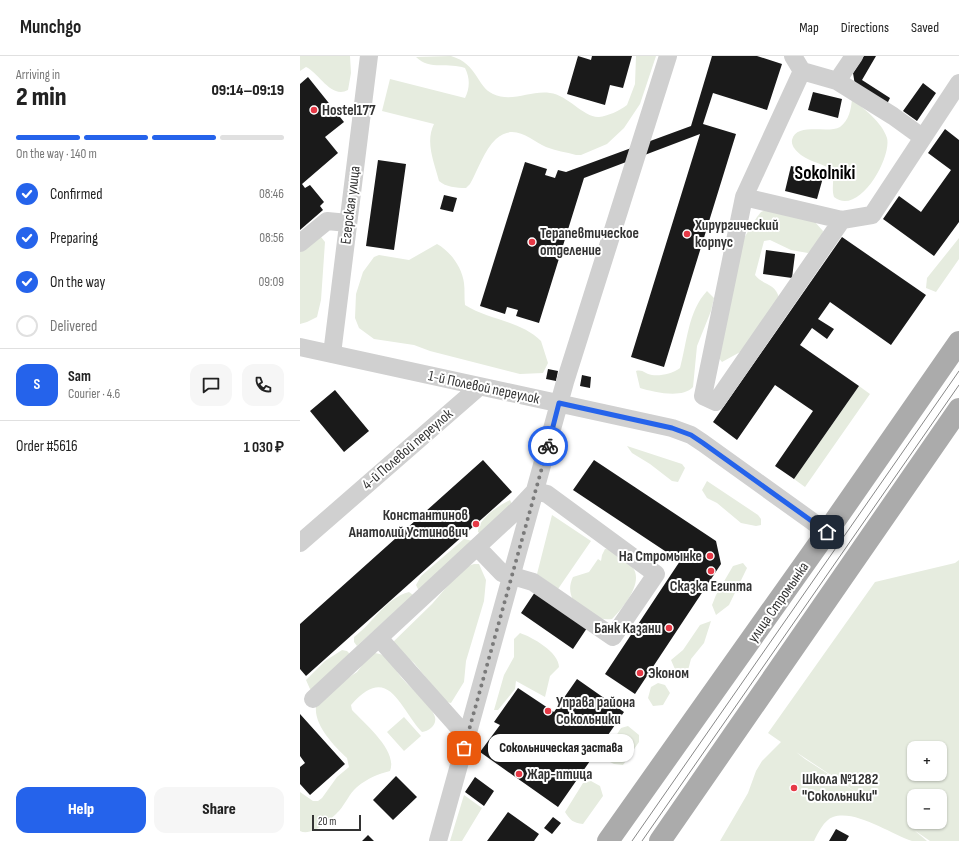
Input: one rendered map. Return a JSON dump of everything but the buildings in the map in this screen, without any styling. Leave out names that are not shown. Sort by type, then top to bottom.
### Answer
[{"type":"main road","name":"улица Стромынка","points":[[608,841],[827,532],[959,342]]},
{"type":"main road","points":[[660,841],[959,409]]},
{"type":"street","name":"Егерская улица","points":[[332,354],[369,56]]},
{"type":"street","points":[[438,841],[559,403],[668,56]]},
{"type":"street","points":[[792,56],[802,72],[837,81],[922,137]]},
{"type":"street","points":[[837,81],[854,56]]},
{"type":"street","points":[[802,72],[744,197],[703,396],[716,402],[842,220]]},
{"type":"street","points":[[744,197],[842,220],[872,215],[959,83]]},
{"type":"street","points":[[300,243],[327,221],[348,223]]},
{"type":"street","name":"1-й Полевой переулок","points":[[300,347],[672,428],[691,435],[827,532]]},
{"type":"street","name":"4-й Полевой переулок","points":[[300,542],[479,387]]},
{"type":"street","points":[[312,699],[477,547],[535,491]]},
{"type":"street","points":[[477,547],[502,573],[533,582],[613,637],[656,574],[547,494],[535,491]]},
{"type":"street","points":[[378,638],[467,737]]},
{"type":"shaded area","points":[[300,56],[350,56],[351,73],[348,90],[342,92],[336,91],[306,67],[300,71]]},
{"type":"shaded area","points":[[451,56],[467,64],[483,86],[493,94],[514,97],[536,93],[550,93],[563,98],[588,114],[599,117],[613,113],[627,105],[635,84],[636,56],[656,56],[640,104],[624,128],[607,144],[581,155],[576,155],[546,147],[516,132],[503,134],[496,139],[488,149],[470,184],[466,188],[459,188],[445,185],[439,181],[430,145],[431,131],[434,124],[382,111],[390,79],[465,98],[469,83],[465,68],[459,66],[427,64],[416,57]]},
{"type":"shaded area","points":[[852,99],[877,121],[885,132],[887,147],[879,170],[872,182],[854,199],[844,201],[834,197],[832,170],[801,155],[793,146],[792,140],[800,131],[813,129],[835,129],[840,127],[846,121],[849,114]]},
{"type":"shaded area","points":[[766,210],[814,221],[823,231],[816,246],[808,253],[791,250],[770,240],[764,241],[755,275],[761,281],[775,289],[779,298],[742,351],[722,362],[718,357],[744,238],[757,217],[761,212]]},
{"type":"shaded area","points":[[315,237],[321,237],[325,242],[321,300],[317,317],[300,324],[300,252]]},
{"type":"shaded area","points":[[959,238],[959,259],[936,292],[926,288],[927,278]]},
{"type":"shaded area","points":[[437,244],[451,255],[461,271],[464,283],[465,305],[474,310],[524,329],[541,341],[548,363],[543,373],[520,374],[430,351],[414,345],[374,339],[359,328],[355,318],[356,294],[363,272],[374,257],[379,255],[409,260]]},
{"type":"shaded area","points":[[707,291],[714,298],[711,311],[697,346],[693,387],[688,391],[675,394],[660,393],[640,388],[636,371],[659,375],[670,373],[680,368],[692,318],[701,299]]},
{"type":"shaded area","points":[[859,386],[870,394],[805,487],[794,479]]},
{"type":"shaded area","points":[[627,446],[682,464],[685,468],[678,482],[672,481],[650,464],[632,453]]},
{"type":"shaded area","points":[[707,481],[758,515],[761,519],[761,525],[756,526],[741,523],[717,503],[707,498],[702,490]]},
{"type":"shaded area","points":[[510,500],[512,504],[482,535],[478,532],[481,522],[490,513]]},
{"type":"shaded area","points":[[552,515],[591,541],[558,589],[537,574]]},
{"type":"shaded area","points":[[464,539],[473,541],[423,591],[418,589],[416,585],[421,576]]},
{"type":"shaded area","points":[[605,549],[615,552],[632,567],[636,574],[634,588],[626,602],[612,619],[595,617],[579,608],[574,602],[570,586],[573,577],[589,572],[598,559],[601,561]]},
{"type":"shaded area","points":[[959,560],[959,841],[930,841],[914,830],[927,841],[912,841],[873,823],[852,816],[842,815],[833,817],[827,821],[814,841],[720,841],[748,793],[756,771],[762,761],[781,742],[768,733],[875,582],[955,563]],"holes":[[[796,752],[870,801],[805,759]]]},
{"type":"shaded area","points":[[743,563],[747,568],[729,605],[716,615],[712,605],[716,595],[733,566]]},
{"type":"shaded area","points":[[474,564],[479,564],[486,580],[484,601],[466,661],[464,682],[451,703],[446,702],[414,663],[391,644],[432,604],[463,568]]},
{"type":"shaded area","points":[[409,592],[413,595],[357,646],[354,642],[354,637],[386,605],[401,595]]},
{"type":"shaded area","points":[[711,621],[704,643],[691,659],[687,674],[677,674],[671,660],[683,650],[700,625]]},
{"type":"shaded area","points":[[520,633],[538,642],[550,651],[558,661],[559,667],[550,676],[545,697],[516,681],[515,689],[498,710],[494,710],[504,675],[514,657],[514,639]]},
{"type":"shaded area","points":[[342,650],[347,651],[350,654],[316,690],[310,689],[306,680],[325,661]]},
{"type":"shaded area","points":[[374,653],[383,655],[390,661],[401,677],[420,696],[433,712],[435,723],[430,729],[422,732],[392,693],[384,688],[375,688],[364,693],[351,705],[352,710],[372,730],[385,747],[391,763],[390,771],[373,777],[357,787],[339,811],[321,826],[310,832],[300,831],[300,792],[313,801],[318,801],[322,798],[337,777],[349,767],[347,758],[336,748],[318,721],[316,707],[328,691],[357,672],[366,660]]},
{"type":"shaded area","points":[[658,683],[665,685],[670,693],[663,705],[653,706],[648,698],[651,687]]},
{"type":"shaded area","points":[[404,717],[421,736],[404,751],[387,732]]},
{"type":"shaded area","points":[[628,726],[639,735],[639,742],[623,765],[614,764],[606,760],[605,753],[621,728]]},
{"type":"shaded area","points":[[591,781],[600,786],[603,796],[583,824],[574,822],[565,812],[583,783]]},
{"type":"shaded area","points":[[464,795],[482,808],[462,841],[450,841]]},
{"type":"tram line","points":[[632,841],[959,371]]},
{"type":"tram line","points":[[642,841],[959,385]]},
{"type":"way so far","points":[[464,748],[548,446]]},
{"type":"place","name":"Hostel177","points":[[314,110]]},
{"type":"place","name":"Хирургический корпус","points":[[687,234]]},
{"type":"place","name":"Терапевтическое отделение","points":[[532,242]]},
{"type":"place","name":"Константинов Анатолий Устинович","points":[[476,524]]},
{"type":"place","name":"На Стромынке","points":[[710,556]]},
{"type":"place","name":"Сказка Египта","points":[[711,571]]},
{"type":"place","name":"Банк Казани","points":[[669,628]]},
{"type":"place","name":"Эконом","points":[[640,673]]},
{"type":"place","name":"Управа района Сокольники","points":[[548,711]]},
{"type":"place","name":"Сокольническая застава","points":[[464,748]]},
{"type":"place","name":"Жар-птица","points":[[519,774]]},
{"type":"place","name":"Школа №1282 \"Сокольники\"","points":[[794,788]]},
{"type":"district","name":"Sokolniki","points":[[825,172]]},
{"type":"route","points":[[548,446],[559,403],[672,428],[691,435],[703,443],[827,532]]}]
